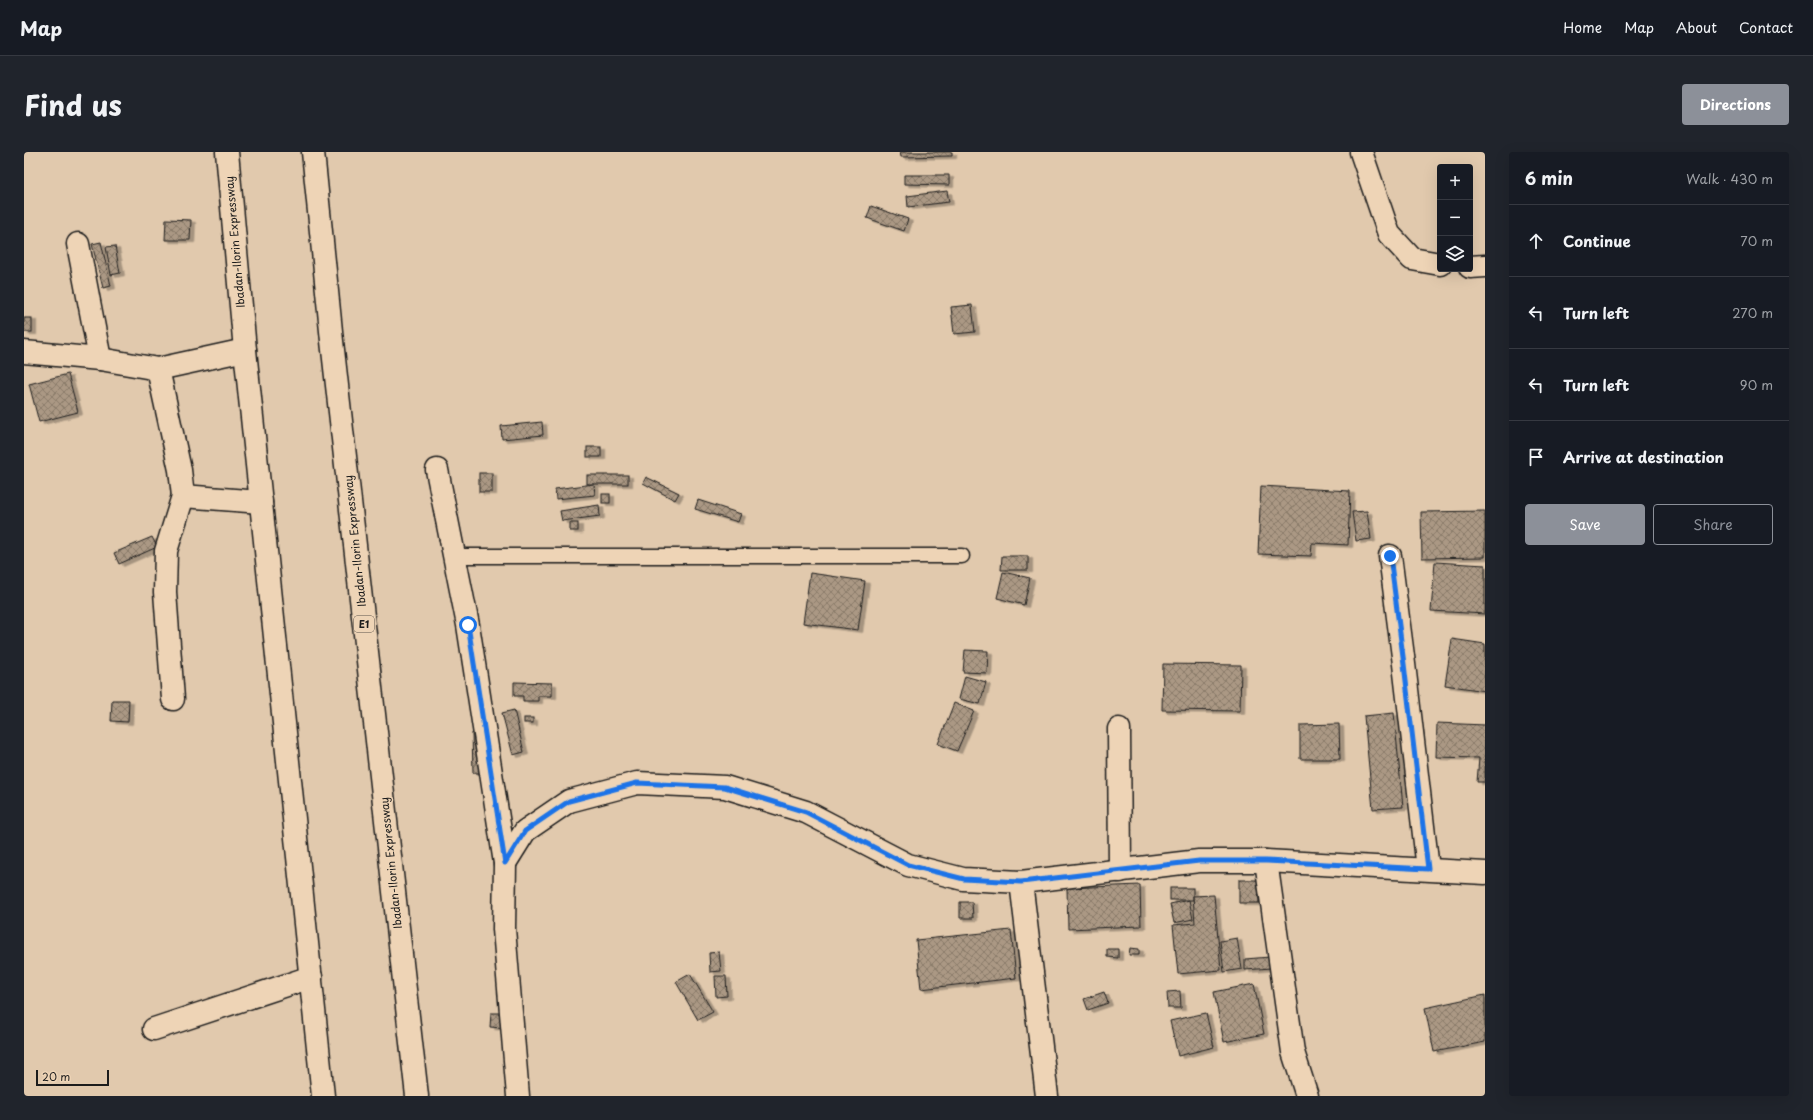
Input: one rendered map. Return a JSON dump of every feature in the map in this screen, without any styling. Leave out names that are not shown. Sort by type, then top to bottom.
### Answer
[{"type":"main road","name":"Ibadan-Ilorin Expressway","points":[[227,152],[245,350],[323,1096]]},
{"type":"main road","name":"Ibadan-Ilorin Expressway","points":[[313,152],[332,341],[417,1096]]},
{"type":"main road","points":[[1361,152],[1389,234],[1412,259],[1437,263]]},
{"type":"main road","points":[[78,244],[100,359]]},
{"type":"main road","points":[[1473,267],[1485,266]]},
{"type":"main road","points":[[24,352],[100,359],[158,369],[245,350]]},
{"type":"main road","points":[[158,369],[180,470],[183,496],[166,551],[165,592],[173,699]]},
{"type":"main road","points":[[437,470],[468,625],[505,863],[504,929],[518,1096]]},
{"type":"main road","points":[[183,496],[261,502]]},
{"type":"main road","points":[[1390,556],[1428,869]]},
{"type":"main road","points":[[1119,730],[1120,870]]},
{"type":"main road","points":[[505,863],[525,831],[569,801],[637,783],[725,787],[806,812],[908,865],[964,879],[1021,882],[1199,861],[1266,861],[1485,873]]},
{"type":"main road","points":[[1266,861],[1294,1052],[1307,1096]]},
{"type":"main road","points":[[1021,882],[1047,1096]]},
{"type":"main road","points":[[154,1029],[311,977]]},
{"type":"lane","points":[[454,556],[962,556]]},
{"type":"building","points":[[900,152],[952,152],[952,156],[901,157]]},
{"type":"building","points":[[904,175],[949,175],[949,185],[904,184]]},
{"type":"building","points":[[947,191],[949,202],[908,207],[907,196]]},
{"type":"building","points":[[871,206],[908,219],[904,231],[867,218]]},
{"type":"building","points":[[166,219],[191,220],[190,240],[165,240]]},
{"type":"building","points":[[101,242],[111,286],[103,288],[92,244]]},
{"type":"building","points":[[115,246],[120,273],[111,275],[106,247]]},
{"type":"building","points":[[972,305],[975,332],[954,334],[951,307]]},
{"type":"building","points":[[24,318],[32,318],[32,332],[24,332]]},
{"type":"building","points":[[68,374],[78,412],[39,422],[29,384]]},
{"type":"building","points":[[542,422],[543,435],[502,439],[501,426]]},
{"type":"building","points":[[587,447],[601,447],[601,457],[587,457]]},
{"type":"building","points":[[479,473],[492,473],[492,492],[479,492]]},
{"type":"building","points":[[587,475],[628,475],[628,484],[587,484]]},
{"type":"building","points":[[646,477],[679,493],[675,500],[643,483]]},
{"type":"building","points":[[594,484],[595,495],[556,499],[555,489]]},
{"type":"building","points":[[1261,486],[1350,491],[1348,545],[1312,543],[1311,556],[1258,554]]},
{"type":"building","points":[[602,494],[610,494],[610,503],[602,503]]},
{"type":"building","points":[[698,500],[741,514],[738,522],[695,509]]},
{"type":"building","points":[[599,505],[600,516],[562,521],[560,511]]},
{"type":"building","points":[[1367,511],[1371,539],[1356,541],[1352,512]]},
{"type":"building","points":[[1485,511],[1485,557],[1422,558],[1421,512]]},
{"type":"building","points":[[570,523],[578,523],[578,531],[570,531]]},
{"type":"building","points":[[152,537],[157,547],[119,564],[114,553]]},
{"type":"building","points":[[1002,556],[1028,556],[1028,570],[1001,570]]},
{"type":"building","points":[[1435,562],[1485,565],[1485,614],[1431,611]]},
{"type":"building","points":[[1003,572],[1030,578],[1024,605],[997,598]]},
{"type":"building","points":[[810,573],[865,581],[858,630],[803,623]]},
{"type":"building","points":[[1452,639],[1485,644],[1485,691],[1445,685]]},
{"type":"building","points":[[965,650],[988,651],[987,673],[963,672]]},
{"type":"building","points":[[1163,664],[1241,665],[1240,711],[1162,710]]},
{"type":"building","points":[[965,676],[986,682],[980,704],[959,699]]},
{"type":"building","points":[[514,682],[552,683],[552,696],[538,696],[538,701],[523,701],[523,696],[514,696]]},
{"type":"building","points":[[112,700],[129,700],[128,722],[111,721]]},
{"type":"building","points":[[954,703],[974,711],[957,751],[938,744]]},
{"type":"building","points":[[514,710],[524,752],[513,755],[502,713]]},
{"type":"building","points":[[1394,713],[1403,807],[1373,809],[1364,716]]},
{"type":"building","points":[[524,718],[533,718],[533,723],[524,723]]},
{"type":"building","points":[[1437,723],[1485,725],[1485,782],[1477,782],[1479,758],[1436,757]]},
{"type":"building","points":[[1339,724],[1340,759],[1300,759],[1300,725]]},
{"type":"building","points":[[482,732],[483,773],[473,773],[472,733]]},
{"type":"building","points":[[1239,880],[1258,880],[1259,903],[1239,903]]},
{"type":"building","points":[[1140,885],[1141,926],[1068,929],[1067,888]]},
{"type":"building","points":[[1170,888],[1193,888],[1193,900],[1170,900]]},
{"type":"building","points":[[1214,895],[1221,970],[1178,974],[1173,925],[1195,923],[1193,896]]},
{"type":"building","points":[[1189,900],[1193,919],[1174,923],[1170,904]]},
{"type":"building","points":[[960,902],[972,902],[973,918],[960,918]]},
{"type":"building","points":[[1011,930],[1016,978],[921,989],[916,940]]},
{"type":"building","points":[[1237,938],[1242,969],[1224,972],[1220,941]]},
{"type":"building","points":[[1130,948],[1139,949],[1139,955],[1129,955]]},
{"type":"building","points":[[1107,949],[1118,949],[1118,958],[1107,957]]},
{"type":"building","points":[[719,952],[721,971],[710,972],[709,953]]},
{"type":"building","points":[[1270,957],[1271,968],[1245,970],[1245,959]]},
{"type":"building","points":[[690,974],[713,1012],[698,1020],[676,982]]},
{"type":"building","points":[[715,976],[726,976],[727,996],[716,997]]},
{"type":"building","points":[[1254,984],[1264,1034],[1224,1042],[1214,992]]},
{"type":"building","points":[[1180,991],[1181,1008],[1168,1008],[1167,992]]},
{"type":"building","points":[[1104,992],[1108,1003],[1088,1010],[1084,999]]},
{"type":"building","points":[[1485,995],[1485,1042],[1434,1052],[1425,1008]]},
{"type":"building","points":[[491,1013],[502,1013],[501,1028],[490,1027]]},
{"type":"building","points":[[1206,1013],[1214,1047],[1178,1056],[1170,1021]]},
{"type":"route","points":[[468,625],[505,863],[525,831],[569,801],[637,783],[725,787],[806,812],[908,865],[964,879],[1021,882],[1199,861],[1266,861],[1428,869],[1390,556]]}]
